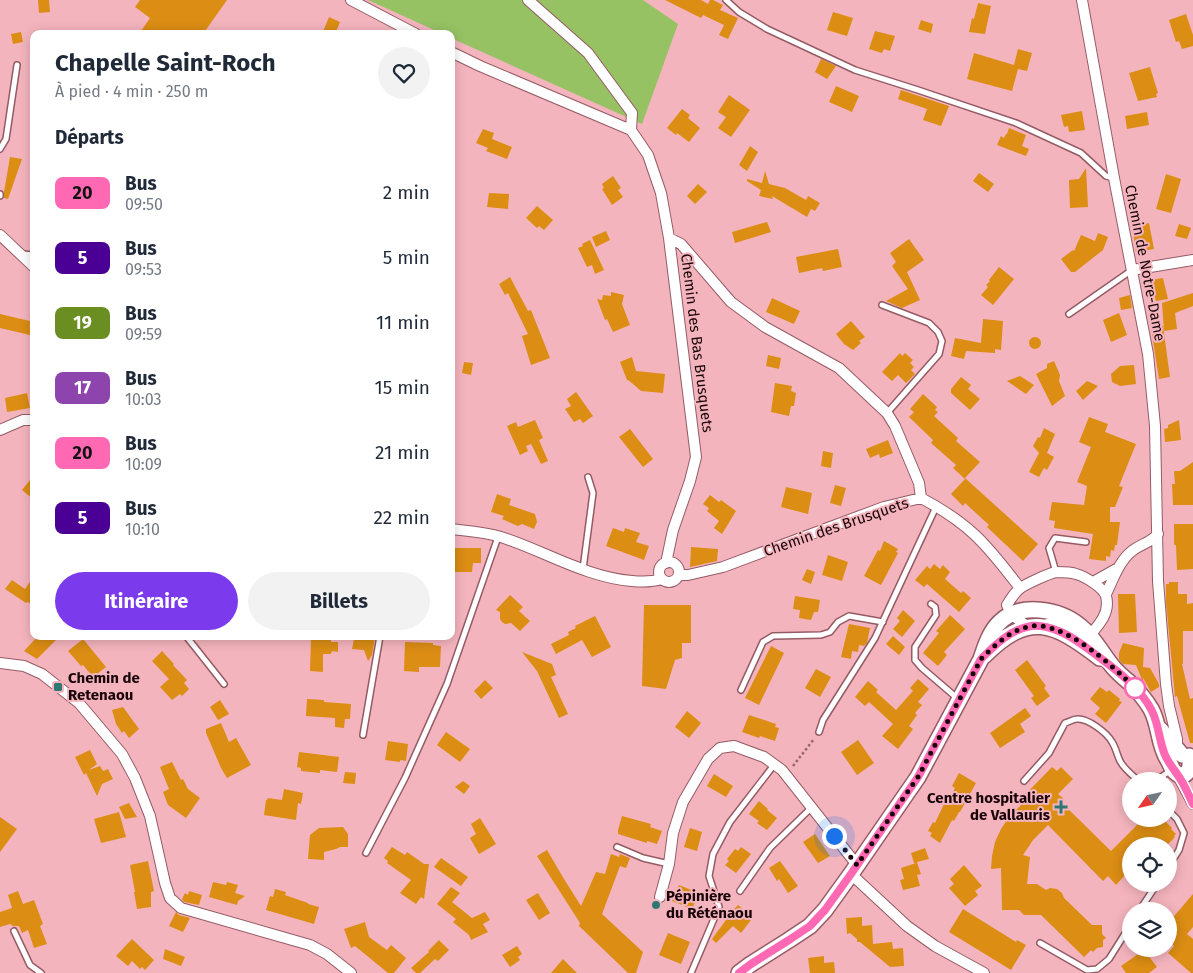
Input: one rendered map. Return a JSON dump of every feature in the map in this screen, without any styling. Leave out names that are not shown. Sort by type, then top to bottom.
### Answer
[{"type":"main road","points":[[740,973],[810,926],[825,910],[918,777],[981,659],[987,642],[1010,613],[1034,610],[1058,613],[1067,617],[1080,625],[1089,634],[1114,669]]},
{"type":"main road","points":[[981,659],[994,646],[1017,630],[1035,627],[1061,632],[1084,645],[1114,669],[1142,696],[1152,711],[1166,756],[1183,763]]},
{"type":"street","points":[[351,0],[408,30]]},
{"type":"street","name":"Chemin des Bas Brusquets","points":[[528,0],[588,53],[632,112],[631,130],[648,155],[661,193],[669,238],[696,457],[673,530],[666,563]]},
{"type":"street","name":"Chemin de Notre-Dame","points":[[1082,0],[1148,354],[1155,426],[1158,581],[1166,684],[1169,706],[1183,763]]},
{"type":"street","points":[[455,54],[631,130]]},
{"type":"street","points":[[0,235],[30,264]]},
{"type":"street","points":[[669,238],[682,244],[731,302],[765,326],[839,368],[887,414],[895,426],[920,484],[921,498]]},
{"type":"street","points":[[1132,270],[1193,260]]},
{"type":"street","points":[[0,430],[23,420],[30,420]]},
{"type":"street","name":"Chemin des Brusquets","points":[[679,575],[688,575],[723,567],[884,508],[921,498],[944,510],[975,534],[1002,564],[1020,588]]},
{"type":"street","points":[[455,530],[499,536],[531,547],[566,564],[614,579],[646,582],[662,579],[671,582],[677,579],[679,575],[676,564],[666,563],[661,567],[660,577],[662,579]]},
{"type":"street","points":[[1106,594],[1093,582],[1076,574],[1056,572],[1020,588],[1017,591],[1010,613],[1035,627],[1056,622],[1082,635],[1089,634],[1101,623],[1107,609],[1106,594],[1119,567],[1130,552],[1152,541],[1158,534]]},
{"type":"street","points":[[1093,582],[1119,567]]},
{"type":"street","points":[[0,663],[24,666],[42,674],[80,703],[122,754],[135,778],[150,816],[170,898],[181,908],[310,945],[327,954],[351,973]]},
{"type":"street","points":[[660,896],[669,864],[673,833],[683,802],[708,759],[720,748],[734,746],[764,757],[782,770],[854,870],[907,926],[935,946],[984,973]]},
{"type":"street","points":[[1183,763],[1193,804]]},
{"type":"lane","points":[[726,0],[739,12],[767,29],[855,70],[1016,123],[1080,153],[1106,176],[1114,178]]},
{"type":"lane","points":[[0,149],[6,139],[17,65]]},
{"type":"lane","points":[[19,254],[30,255]]},
{"type":"lane","points":[[1069,314],[1132,270]]},
{"type":"lane","points":[[882,305],[929,323],[938,332],[942,341],[939,354],[887,414]]},
{"type":"lane","points":[[583,569],[593,493],[588,477]]},
{"type":"lane","points":[[819,732],[824,720],[875,638],[936,506]]},
{"type":"lane","points":[[366,853],[405,778],[447,684],[499,536]]},
{"type":"lane","points":[[1056,572],[1049,548],[1055,538],[1086,542]]},
{"type":"lane","points":[[931,604],[935,607],[936,615],[915,647],[915,660],[960,700]]},
{"type":"lane","points":[[741,690],[763,642],[774,636],[821,635],[830,632],[838,622],[849,616],[883,622]]},
{"type":"lane","points":[[189,640],[224,684]]},
{"type":"lane","points":[[363,735],[379,640]]},
{"type":"lane","points":[[1024,780],[1049,753],[1065,723],[1077,719],[1089,722],[1111,740],[1120,761],[1128,772]]},
{"type":"lane","points":[[1170,772],[1183,763]]},
{"type":"lane","points":[[691,973],[719,907],[709,876],[713,854],[730,822],[774,764]]},
{"type":"lane","points":[[740,891],[770,848],[811,808]]},
{"type":"lane","points":[[1177,853],[1184,833],[1178,821]]},
{"type":"lane","points":[[618,847],[643,858],[669,864]]},
{"type":"lane","points":[[14,931],[30,965],[41,973]]},
{"type":"lane","points":[[1040,943],[1087,970],[1097,969],[1109,959],[1122,938]]},
{"type":"path","points":[[785,774],[819,732]]},
{"type":"green space","points":[[368,0],[643,0],[678,24],[642,124],[455,40],[455,30],[434,30]]},
{"type":"building","points":[[38,0],[49,0],[50,12],[39,13]]},
{"type":"building","points":[[140,0],[227,0],[206,30],[142,30],[150,18],[135,7]]},
{"type":"building","points":[[665,0],[701,0],[708,4],[710,0],[713,0],[723,5],[720,10],[738,18],[728,39],[719,35],[724,25],[703,15],[701,18]]},
{"type":"building","points":[[978,3],[991,6],[985,34],[969,32]]},
{"type":"building","points":[[833,12],[853,18],[847,36],[827,30]]},
{"type":"building","points":[[1186,14],[1193,35],[1193,46],[1182,49],[1179,41],[1176,42],[1169,20]]},
{"type":"building","points":[[329,17],[340,22],[337,30],[324,30]]},
{"type":"building","points":[[921,20],[933,24],[931,33],[918,29]]},
{"type":"building","points":[[875,31],[895,36],[890,51],[884,49],[882,53],[869,49]]},
{"type":"building","points":[[21,32],[23,42],[13,44],[11,34]]},
{"type":"building","points":[[1018,49],[1032,53],[1027,71],[1018,69],[1012,91],[967,79],[974,53],[1014,65]]},
{"type":"building","points":[[821,59],[836,66],[827,79],[815,72]]},
{"type":"building","points":[[1150,67],[1158,93],[1156,94],[1157,97],[1138,101],[1129,73]]},
{"type":"building","points":[[836,86],[859,96],[852,112],[829,102]]},
{"type":"building","points":[[901,90],[949,106],[941,126],[923,120],[927,109],[898,99]]},
{"type":"building","points":[[729,95],[750,110],[731,137],[718,128],[726,117],[718,112]]},
{"type":"building","points":[[682,109],[690,115],[688,118],[700,128],[689,142],[667,128]]},
{"type":"building","points":[[1082,111],[1085,130],[1069,132],[1068,126],[1064,127],[1061,115]]},
{"type":"building","points":[[1147,112],[1149,125],[1127,129],[1125,116]]},
{"type":"building","points":[[1009,128],[1026,135],[1022,146],[1029,149],[1026,156],[997,145],[1001,136],[1004,138]]},
{"type":"building","points":[[483,129],[494,133],[492,139],[512,147],[507,159],[486,151],[488,148],[476,143]]},
{"type":"building","points":[[750,146],[758,152],[747,171],[739,165]]},
{"type":"building","points":[[10,157],[22,159],[8,199],[4,198],[4,192]]},
{"type":"building","points":[[1086,168],[1088,207],[1070,208],[1069,180],[1079,179]]},
{"type":"building","points":[[765,171],[769,184],[785,188],[806,200],[808,196],[820,203],[815,211],[811,209],[807,217],[772,196],[773,199],[759,196],[761,190],[747,181],[747,179],[762,183]]},
{"type":"building","points":[[979,173],[994,184],[988,192],[973,181]]},
{"type":"building","points":[[1166,174],[1181,179],[1171,213],[1156,209]]},
{"type":"building","points":[[613,176],[621,188],[618,190],[623,197],[612,205],[602,189],[604,188],[602,184]]},
{"type":"building","points":[[698,184],[707,192],[695,204],[687,196]]},
{"type":"building","points":[[489,193],[509,194],[508,209],[487,207]]},
{"type":"building","points":[[537,206],[553,220],[544,230],[539,226],[537,228],[526,218]]},
{"type":"building","points":[[767,222],[771,232],[735,243],[732,232]]},
{"type":"building","points":[[1149,223],[1154,249],[1136,252],[1133,232],[1136,232],[1135,226]]},
{"type":"building","points":[[1179,224],[1191,228],[1187,239],[1175,236]]},
{"type":"building","points":[[606,231],[610,240],[596,247],[592,237]]},
{"type":"building","points":[[1098,233],[1108,237],[1103,250],[1075,272],[1071,272],[1061,259],[1074,251],[1081,235],[1095,241]]},
{"type":"building","points":[[909,239],[924,260],[907,272],[920,300],[902,308],[886,301],[908,289],[892,266],[896,262],[890,253]]},
{"type":"building","points":[[590,240],[604,270],[595,274],[592,265],[587,267],[578,248]]},
{"type":"building","points":[[838,249],[842,267],[823,271],[822,268],[799,273],[796,257]]},
{"type":"building","points":[[999,267],[1014,279],[993,305],[981,295],[988,287],[986,285]]},
{"type":"building","points":[[510,277],[528,311],[531,310],[550,358],[531,365],[522,336],[528,334],[508,293],[505,295],[499,284]]},
{"type":"building","points":[[1163,278],[1168,299],[1156,301],[1150,280]]},
{"type":"building","points":[[611,292],[624,295],[622,304],[630,325],[613,332],[607,319],[605,320],[597,299],[602,300],[603,295],[611,296]]},
{"type":"building","points":[[1193,293],[1193,306],[1175,313],[1177,329],[1164,331],[1162,303]]},
{"type":"building","points":[[1130,295],[1132,308],[1121,310],[1119,298]]},
{"type":"building","points":[[772,298],[800,311],[794,324],[766,312]]},
{"type":"building","points":[[1119,313],[1127,335],[1111,342],[1103,320]]},
{"type":"building","points":[[0,314],[30,321],[30,335],[0,328]]},
{"type":"building","points":[[983,319],[1003,321],[1001,350],[995,349],[995,353],[966,351],[964,359],[951,356],[955,338],[981,343]]},
{"type":"building","points":[[851,321],[865,337],[859,341],[861,343],[853,350],[844,344],[836,334]]},
{"type":"building","points":[[1163,326],[1170,377],[1159,379],[1151,328]]},
{"type":"building","points":[[1035,337],[1041,343],[1035,349],[1029,343]]},
{"type":"building","points":[[900,353],[902,356],[905,353],[913,360],[910,363],[914,367],[911,370],[915,374],[906,383],[898,375],[892,381],[882,372]]},
{"type":"building","points":[[768,355],[781,358],[779,369],[766,366]]},
{"type":"building","points":[[632,357],[636,371],[665,374],[663,393],[641,391],[627,380],[620,362]]},
{"type":"building","points":[[1054,361],[1060,375],[1059,381],[1065,396],[1052,406],[1036,374],[1047,368],[1047,364]]},
{"type":"building","points":[[464,362],[473,363],[471,375],[462,373]]},
{"type":"building","points":[[1134,365],[1136,384],[1120,386],[1112,382],[1111,374],[1120,366]]},
{"type":"building","points":[[1020,376],[1034,385],[1026,394],[1007,381]]},
{"type":"building","points":[[961,377],[971,385],[968,389],[980,399],[970,410],[951,393],[951,389]]},
{"type":"building","points":[[1087,381],[1098,386],[1083,400],[1076,391]]},
{"type":"building","points":[[775,383],[792,386],[791,391],[796,393],[794,406],[791,406],[789,416],[771,412]]},
{"type":"building","points":[[576,392],[593,416],[583,423],[580,419],[574,422],[565,409],[571,406],[567,399]]},
{"type":"building","points":[[27,393],[30,408],[7,412],[5,398]]},
{"type":"building","points":[[923,394],[937,407],[935,410],[938,412],[934,416],[958,438],[956,441],[980,462],[965,478],[1038,544],[1023,561],[987,527],[989,525],[965,503],[963,506],[951,494],[965,479],[953,468],[956,465],[931,443],[933,440],[909,417],[914,412],[910,409]]},
{"type":"building","points":[[1089,417],[1108,424],[1105,432],[1136,444],[1119,486],[1123,487],[1115,507],[1110,507],[1110,522],[1120,522],[1117,545],[1115,545],[1114,551],[1111,550],[1110,557],[1106,556],[1106,561],[1089,559],[1093,534],[1054,528],[1055,521],[1049,520],[1052,502],[1084,505],[1087,486],[1077,482],[1091,447],[1079,442]]},
{"type":"building","points":[[535,420],[543,438],[539,440],[548,461],[541,464],[531,444],[526,446],[528,451],[520,455],[507,426],[516,422],[518,427]]},
{"type":"building","points":[[1179,420],[1181,440],[1165,442],[1164,429]]},
{"type":"building","points":[[1044,428],[1055,434],[1047,453],[1054,457],[1047,470],[1044,468],[1039,477],[1029,472],[1039,453],[1033,446],[1038,437],[1040,438]]},
{"type":"building","points":[[630,429],[653,459],[643,467],[619,437]]},
{"type":"building","points":[[888,440],[893,453],[880,458],[879,454],[870,458],[866,449]]},
{"type":"building","points":[[823,451],[833,453],[831,468],[821,466]]},
{"type":"building","points":[[1193,462],[1193,505],[1173,505],[1172,484],[1175,484],[1174,471],[1180,471]]},
{"type":"building","points":[[30,480],[30,497],[22,490]]},
{"type":"building","points":[[835,485],[846,488],[841,506],[830,503]]},
{"type":"building","points":[[786,487],[812,493],[808,514],[781,507]]},
{"type":"building","points":[[497,494],[511,499],[509,505],[535,514],[537,522],[534,529],[522,524],[518,526],[502,519],[504,516],[491,512]]},
{"type":"building","points":[[710,495],[719,502],[721,500],[736,511],[722,534],[714,528],[719,521],[707,511],[709,508],[703,504]]},
{"type":"building","points":[[1174,524],[1193,524],[1193,569],[1177,570]]},
{"type":"building","points":[[613,528],[624,532],[625,528],[640,533],[636,542],[649,546],[644,560],[606,546]]},
{"type":"building","points":[[884,541],[898,549],[896,552],[898,553],[881,585],[864,576]]},
{"type":"building","points":[[691,547],[718,549],[717,561],[690,567]]},
{"type":"building","points":[[455,548],[481,548],[481,563],[473,563],[472,572],[455,572]]},
{"type":"building","points":[[828,555],[848,562],[842,581],[822,575]]},
{"type":"building","points":[[934,564],[940,569],[943,565],[950,572],[945,579],[961,593],[963,591],[971,598],[959,612],[927,584],[924,587],[915,580],[927,566],[930,569]]},
{"type":"building","points":[[807,569],[815,572],[811,584],[802,580]]},
{"type":"building","points":[[12,580],[25,589],[30,582],[30,603],[26,603],[5,589]]},
{"type":"building","points":[[1169,582],[1178,582],[1178,594],[1187,594],[1187,604],[1193,603],[1193,631],[1183,631],[1182,664],[1190,699],[1193,698],[1193,743],[1190,743],[1177,696],[1175,697],[1166,602],[1166,584],[1169,584]]},
{"type":"building","points":[[1118,594],[1135,594],[1137,632],[1119,633]]},
{"type":"building","points":[[510,595],[523,607],[519,611],[530,621],[520,631],[511,623],[505,624],[502,622],[500,612],[496,610]]},
{"type":"building","points":[[795,596],[820,600],[818,612],[814,612],[811,620],[799,618],[800,610],[793,609]]},
{"type":"building","points":[[644,605],[691,605],[691,643],[682,643],[682,658],[675,660],[666,689],[642,686]]},
{"type":"building","points":[[903,610],[915,621],[902,637],[893,629],[900,621],[897,618]]},
{"type":"building","points":[[950,615],[965,629],[944,652],[947,655],[938,666],[923,653],[939,633],[936,631]]},
{"type":"building","points":[[595,616],[611,647],[592,657],[582,640],[556,654],[551,644],[569,635],[568,632],[576,628],[575,626]]},
{"type":"building","points":[[849,624],[870,628],[867,643],[864,646],[859,645],[858,652],[852,651],[851,659],[841,657]]},
{"type":"building","points":[[893,636],[905,647],[899,655],[886,644]]},
{"type":"building","points":[[34,640],[56,640],[37,659],[24,651]]},
{"type":"building","points":[[84,640],[106,667],[93,677],[68,651]]},
{"type":"building","points":[[311,640],[338,642],[338,652],[332,651],[331,654],[323,654],[323,672],[310,671]]},
{"type":"building","points":[[354,640],[374,640],[372,655],[368,661],[364,650],[352,649]]},
{"type":"building","points":[[405,642],[433,643],[433,645],[441,646],[440,667],[419,667],[419,672],[404,671]]},
{"type":"building","points":[[1123,643],[1144,648],[1143,667],[1150,668],[1159,687],[1151,692],[1143,678],[1143,682],[1136,665],[1123,664],[1120,661],[1119,653]]},
{"type":"building","points":[[771,646],[784,653],[759,705],[745,698]]},
{"type":"building","points":[[162,651],[187,680],[184,683],[189,689],[182,696],[180,694],[172,700],[160,687],[169,679],[152,661]]},
{"type":"building","points":[[522,652],[552,664],[556,675],[551,677],[568,714],[559,718],[537,671]]},
{"type":"building","points":[[1027,660],[1046,686],[1044,688],[1050,696],[1037,706],[1031,698],[1034,696],[1015,670]]},
{"type":"building","points":[[816,669],[831,677],[820,697],[805,688]]},
{"type":"building","points":[[918,679],[929,689],[918,702],[922,705],[915,713],[917,715],[909,726],[913,729],[898,749],[882,736],[893,724],[869,702],[865,706],[855,697],[868,681],[878,690],[876,692],[896,710],[913,691],[910,688]]},
{"type":"building","points":[[485,680],[493,688],[481,699],[474,691]]},
{"type":"building","points":[[1100,687],[1107,692],[1109,690],[1122,702],[1106,723],[1095,714],[1100,708],[1090,699]]},
{"type":"building","points":[[307,699],[351,704],[350,719],[345,719],[344,728],[335,727],[335,718],[306,716]]},
{"type":"building","points":[[220,700],[229,714],[218,720],[210,707]]},
{"type":"building","points":[[123,707],[139,729],[129,738],[124,731],[122,733],[116,724],[112,710]]},
{"type":"building","points":[[1025,708],[1031,716],[1020,724],[1025,732],[1000,748],[990,733]]},
{"type":"building","points":[[687,711],[701,723],[689,738],[675,727]]},
{"type":"building","points":[[749,715],[776,724],[775,727],[779,728],[775,741],[742,732]]},
{"type":"building","points":[[221,723],[229,742],[236,738],[251,765],[227,778],[206,733],[206,729]]},
{"type":"building","points":[[446,732],[470,749],[460,762],[437,745]]},
{"type":"building","points":[[858,740],[874,763],[857,775],[841,752]]},
{"type":"building","points":[[388,741],[408,744],[406,761],[385,760]]},
{"type":"building","points":[[90,750],[97,764],[89,770],[100,766],[103,771],[108,769],[113,779],[102,784],[97,796],[86,773],[84,775],[75,757]]},
{"type":"building","points":[[299,752],[339,757],[337,772],[320,770],[320,773],[301,771],[301,768],[297,767]]},
{"type":"building","points":[[172,762],[188,789],[200,798],[186,818],[168,805],[163,792],[169,789],[160,767]]},
{"type":"building","points":[[1052,767],[1057,771],[1061,767],[1073,779],[1058,794],[1064,799],[1061,802],[1111,851],[1122,840],[1122,878],[1116,885],[1108,876],[1103,881],[1048,825],[1033,840],[1023,855],[1030,857],[1027,884],[1037,884],[1046,890],[1050,888],[1057,889],[1092,925],[1102,925],[1102,934],[1106,938],[1103,940],[1103,947],[1097,948],[1093,952],[1091,950],[1084,957],[1041,915],[1024,915],[1019,910],[1002,910],[1001,868],[991,869],[992,856],[995,842],[1001,829],[1009,817],[1022,804],[1019,801]]},
{"type":"building","points":[[345,772],[356,773],[355,784],[343,783]]},
{"type":"building","points":[[959,773],[976,783],[960,812],[954,821],[952,820],[940,843],[930,836],[932,833],[928,831],[933,822],[935,823],[944,804],[946,805],[955,788],[952,786]]},
{"type":"building","points":[[714,774],[733,786],[726,797],[707,786]]},
{"type":"building","points":[[463,781],[470,786],[464,794],[455,787]]},
{"type":"building","points":[[284,789],[303,793],[301,804],[298,803],[296,820],[264,815],[266,800],[268,798],[282,800]]},
{"type":"building","points":[[759,801],[777,818],[767,830],[749,814]]},
{"type":"building","points":[[129,803],[137,817],[125,819],[119,807]]},
{"type":"building","points":[[119,812],[126,837],[101,843],[94,819]]},
{"type":"building","points":[[622,816],[651,824],[650,827],[662,831],[657,844],[647,841],[647,843],[618,834]]},
{"type":"building","points":[[0,817],[17,829],[0,852]]},
{"type":"building","points":[[480,818],[496,844],[479,854],[470,838],[476,834],[471,824]]},
{"type":"building","points":[[343,827],[348,834],[348,847],[340,847],[324,852],[324,860],[308,859],[310,835],[319,828]]},
{"type":"building","points":[[690,828],[702,832],[697,851],[684,847]]},
{"type":"building","points":[[1134,828],[1172,828],[1176,834],[1174,836],[1125,837]]},
{"type":"building","points":[[815,834],[830,856],[818,863],[803,842]]},
{"type":"building","points":[[392,847],[405,855],[407,852],[424,864],[429,864],[424,899],[421,897],[416,904],[400,893],[411,880],[387,863],[388,861],[384,858]]},
{"type":"building","points":[[741,847],[751,854],[736,873],[725,865],[735,849],[738,851]]},
{"type":"building","points":[[925,848],[929,859],[917,862],[921,874],[917,875],[920,886],[903,890],[900,880],[904,879],[901,868],[916,863],[914,863],[911,853]]},
{"type":"building","points":[[547,850],[581,906],[596,872],[605,874],[611,854],[619,857],[620,854],[630,858],[626,868],[620,866],[602,914],[643,952],[636,973],[628,973],[579,926],[580,923],[537,856]]},
{"type":"building","points":[[441,858],[468,877],[461,886],[434,867]]},
{"type":"building","points":[[148,861],[154,891],[151,892],[151,907],[137,909],[130,865]]},
{"type":"building","points":[[780,861],[798,886],[788,893],[769,868]]},
{"type":"building","points":[[964,865],[982,886],[975,891],[978,895],[965,906],[949,888],[954,884],[950,879]]},
{"type":"building","points":[[213,882],[226,885],[227,882],[238,885],[235,893],[245,896],[238,901],[237,905],[209,897]]},
{"type":"building","points":[[679,885],[699,893],[692,909],[672,901]]},
{"type":"building","points":[[451,887],[460,893],[452,902],[472,918],[485,912],[490,920],[483,924],[488,932],[471,940],[469,935],[453,922],[456,919],[437,904]]},
{"type":"building","points":[[275,889],[286,892],[285,895],[319,907],[314,924],[266,910],[270,896],[273,897]]},
{"type":"building","points":[[18,891],[23,904],[34,900],[43,924],[40,926],[47,944],[34,948],[28,930],[22,933],[19,926],[10,924],[0,927],[0,912],[12,908],[8,895]]},
{"type":"building","points":[[189,891],[202,895],[199,905],[184,902],[182,899],[185,893],[188,895]]},
{"type":"building","points":[[538,893],[550,913],[539,920],[526,900]]},
{"type":"building","points":[[1193,894],[1193,927],[1187,934],[1193,939],[1193,973],[1173,957],[1177,957],[1177,913]]},
{"type":"building","points":[[738,905],[751,920],[741,933],[733,926],[716,943],[712,939],[725,919]]},
{"type":"building","points":[[963,909],[1016,942],[1017,940],[1026,945],[1011,970],[949,932]]},
{"type":"building","points":[[176,912],[179,915],[190,918],[183,932],[169,926]]},
{"type":"building","points":[[862,917],[862,926],[872,925],[873,944],[892,942],[893,949],[903,948],[904,966],[890,967],[860,942],[857,942],[857,939],[850,933],[847,934],[846,918]]},
{"type":"building","points":[[365,922],[369,937],[387,950],[391,945],[406,958],[394,973],[388,973],[355,946],[351,948],[344,929]]},
{"type":"building","points":[[668,933],[690,942],[681,964],[659,955]]},
{"type":"building","points":[[132,939],[154,960],[145,970],[142,967],[140,969],[132,961],[128,966],[116,956]]},
{"type":"building","points":[[439,940],[449,950],[438,961],[435,959],[420,973],[416,973],[411,968]]},
{"type":"building","points":[[517,946],[522,954],[518,957],[520,960],[510,967],[502,955]]},
{"type":"building","points":[[165,949],[185,957],[181,966],[163,959]]},
{"type":"building","points":[[824,956],[824,963],[834,962],[835,973],[810,973],[808,958]]},
{"type":"building","points":[[1134,957],[1149,957],[1157,967],[1149,973],[1126,973],[1121,966]]},
{"type":"building","points":[[563,959],[577,973],[551,973]]},
{"type":"bus line","name":"20","points":[[739,973],[810,926],[825,910],[918,777],[981,659],[994,646],[1017,630],[1042,626],[1061,632],[1084,645],[1130,683],[1152,711],[1166,756],[1193,804]]},
{"type":"place","name":"Chemin de Retenaou","points":[[58,687]]},
{"type":"place","name":"Centre hospitalier de Vallauris","points":[[1061,807]]},
{"type":"place","name":"Pépinière du Réténaou","points":[[656,905]]},
{"type":"route","points":[[834,836],[857,865],[918,777],[981,659],[994,646],[1017,630],[1042,626],[1061,632],[1084,645],[1135,688]]}]
